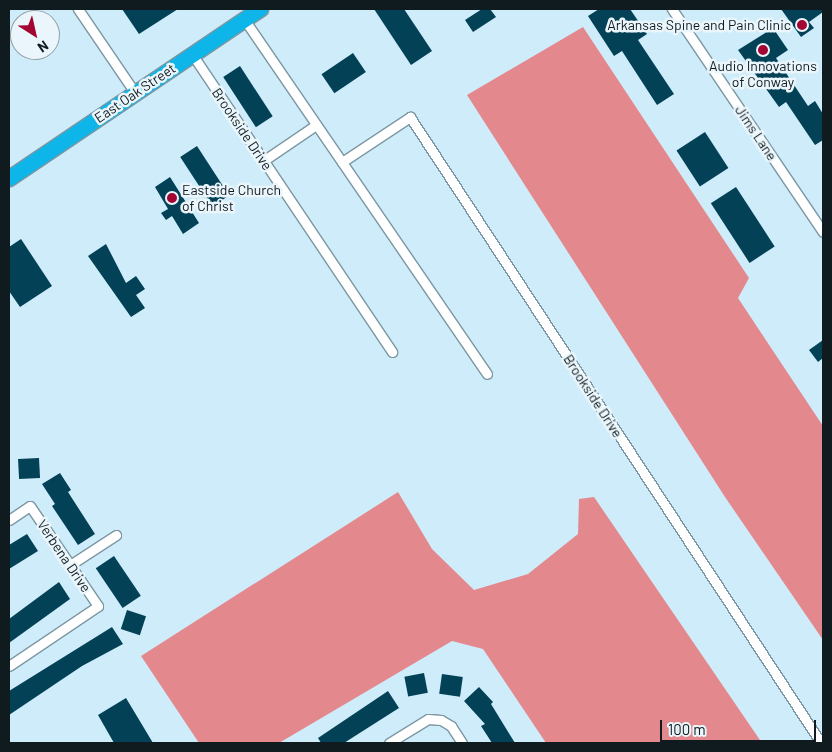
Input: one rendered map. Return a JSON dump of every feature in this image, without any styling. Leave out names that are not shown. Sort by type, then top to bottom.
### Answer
[{"type":"highway","name":"East Oak Street","points":[[9,178],[260,9]]},
{"type":"street","points":[[78,9],[135,93]]},
{"type":"street","name":"Jims Lane","points":[[672,9],[823,232]]},
{"type":"street","points":[[244,19],[487,374]]},
{"type":"street","name":"Brookside Drive","points":[[192,54],[392,352]]},
{"type":"street","name":"Brookside Drive","points":[[342,162],[410,116],[822,743]]},
{"type":"street","points":[[263,161],[316,125]]},
{"type":"street","name":"Verbena Drive","points":[[9,520],[30,506],[98,606],[9,666]]},
{"type":"street","points":[[70,565],[116,535]]},
{"type":"street","points":[[389,743],[428,718],[441,720],[451,726],[462,743]]},
{"type":"shaded area","points":[[583,27],[749,278],[738,298],[823,426],[823,640],[725,497],[467,95]]},
{"type":"shaded area","points":[[398,492],[432,549],[474,590],[528,574],[578,534],[579,499],[594,497],[762,743],[546,743],[483,649],[452,641],[279,743],[199,743],[141,656]]},
{"type":"building","points":[[122,9],[178,9],[139,34]]},
{"type":"building","points":[[374,9],[404,9],[432,51],[411,65]]},
{"type":"building","points":[[482,9],[490,9],[496,17],[473,32],[465,20]]},
{"type":"building","points":[[599,9],[630,9],[647,34],[638,40],[674,94],[657,105],[622,51],[614,56],[588,16]]},
{"type":"building","name":"Arkansas Spine and Pain Clinic","points":[[781,9],[823,9],[823,12],[809,22],[814,28],[801,37]]},
{"type":"building","points":[[773,28],[788,50],[776,58],[808,106],[815,101],[823,114],[823,140],[815,145],[786,102],[779,107],[738,50]]},
{"type":"building","points":[[353,53],[366,72],[334,93],[321,74]]},
{"type":"building","points":[[240,66],[273,116],[256,127],[223,77]]},
{"type":"building","points":[[705,132],[728,168],[700,187],[676,151]]},
{"type":"building","points":[[197,146],[229,195],[212,206],[180,157]]},
{"type":"building","name":"Eastside Church of Christ","points":[[170,177],[199,223],[183,234],[172,216],[166,220],[161,213],[168,209],[155,187]]},
{"type":"building","points":[[736,187],[775,247],[750,263],[711,203]]},
{"type":"building","points":[[21,239],[52,286],[20,307],[9,291],[9,247]]},
{"type":"building","points":[[106,244],[126,283],[136,276],[145,289],[136,295],[145,308],[131,317],[88,256]]},
{"type":"building","points":[[823,340],[823,358],[818,362],[809,350]]},
{"type":"building","points":[[39,458],[40,478],[19,479],[18,459]]},
{"type":"building","points":[[60,473],[71,490],[68,492],[95,534],[78,545],[52,506],[55,504],[42,484]]},
{"type":"building","points":[[27,534],[38,551],[9,569],[9,545]]},
{"type":"building","points":[[114,556],[141,596],[123,608],[96,568]]},
{"type":"building","points":[[59,582],[70,599],[9,643],[9,619]]},
{"type":"building","points":[[127,610],[146,616],[140,635],[121,629]]},
{"type":"building","points":[[112,627],[123,644],[82,666],[9,715],[9,691]]},
{"type":"building","points":[[424,673],[428,693],[408,696],[404,677]]},
{"type":"building","points":[[442,674],[463,677],[460,697],[439,694]]},
{"type":"building","points":[[479,687],[493,702],[491,704],[515,743],[492,743],[481,726],[485,724],[464,701]]},
{"type":"building","points":[[388,691],[399,708],[344,743],[321,743],[318,738]]},
{"type":"building","points":[[126,698],[153,743],[114,743],[98,715]]},
{"type":"place","name":"Arkansas Spine and Pain Clinic","points":[[802,25]]},
{"type":"place","name":"Audio Innovations of Conway","points":[[763,50]]},
{"type":"place","name":"Eastside Church of Christ","points":[[172,198]]}]
